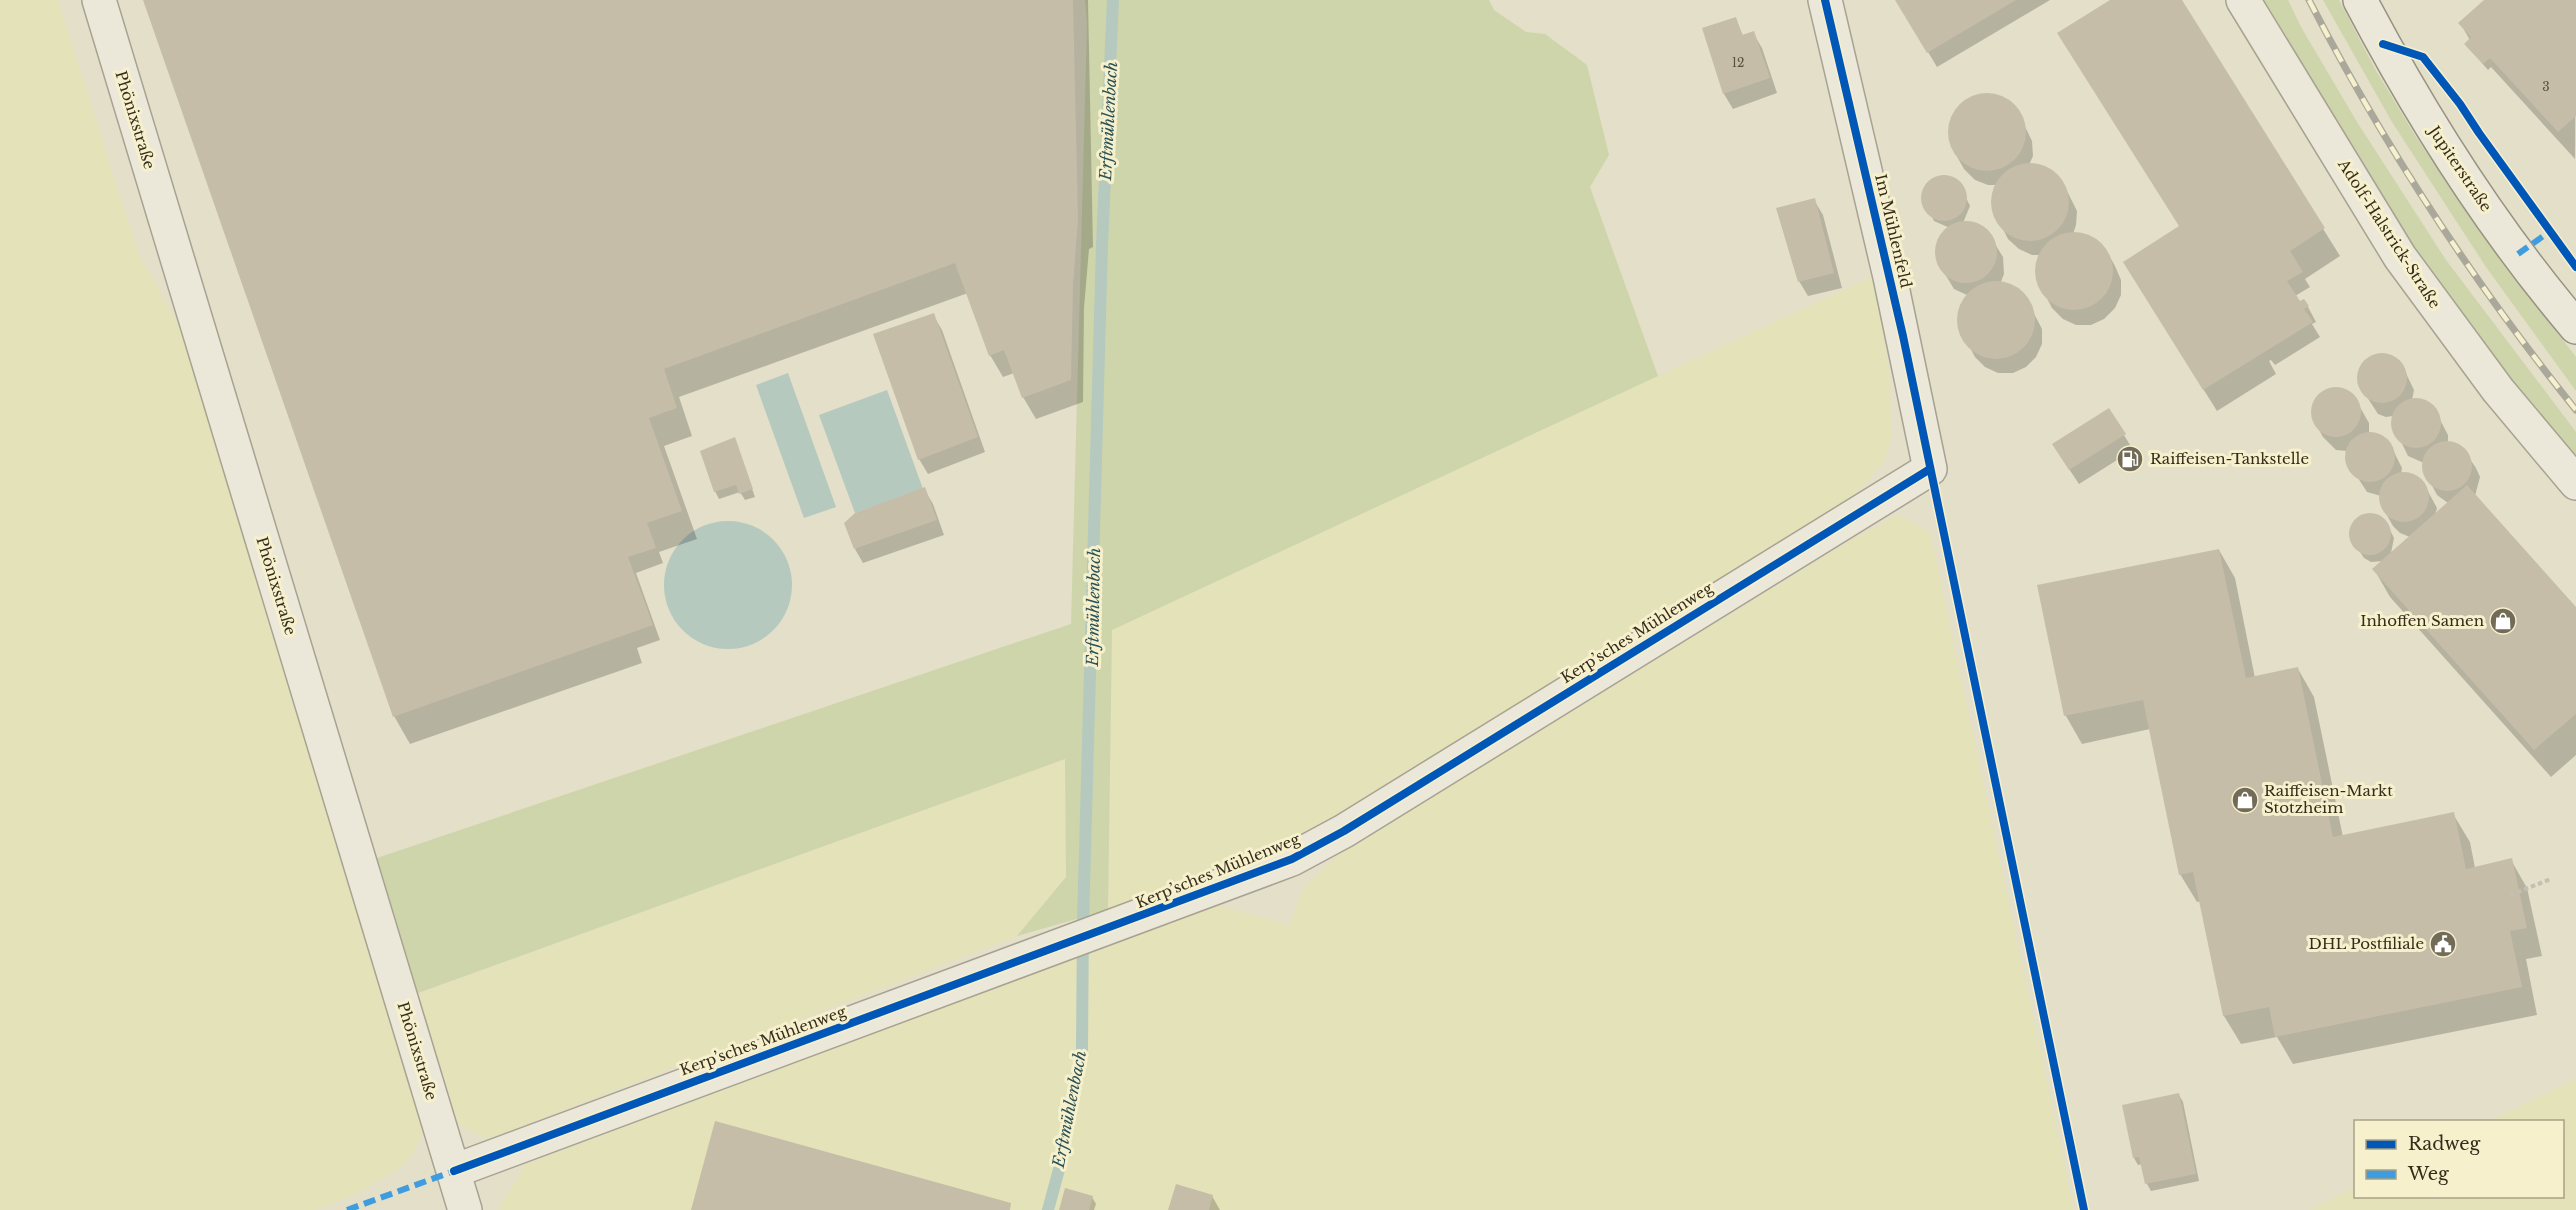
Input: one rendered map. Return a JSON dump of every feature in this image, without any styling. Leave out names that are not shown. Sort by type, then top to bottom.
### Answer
[{"type":"street","name":"Phönixstraße","points":[[99,0],[465,1210]]},
{"type":"street","name":"Im Mühlenfeld","points":[[1825,0],[1890,277],[1930,469]]},
{"type":"street","name":"Adolf-Halstrick-Straße","points":[[2243,0],[2400,257],[2498,390],[2576,483]]},
{"type":"street","name":"Jupiterstraße","points":[[2360,0],[2446,152],[2518,255],[2576,327]]},
{"type":"street","name":"Kerp’sches Mühlenweg","points":[[454,1171],[1292,859],[1344,831],[1930,469]]},
{"type":"path","points":[[2510,895],[2551,879]]},
{"type":"shaded area","points":[[0,0],[58,0],[138,253],[185,336],[423,1126],[418,1144],[405,1164],[359,1193],[316,1210],[0,1210]]},
{"type":"shaded area","points":[[1874,276],[1890,379],[1891,439],[1883,463],[1854,495],[1826,516],[1279,854],[1108,910],[1112,630]]},
{"type":"shaded area","points":[[788,373],[836,507],[804,518],[756,385]]},
{"type":"shaded area","points":[[887,390],[923,489],[855,513],[819,415]]},
{"type":"shaded area","points":[[1899,515],[1930,532],[2074,1210],[498,1210],[526,1164],[1216,905],[1289,925],[1305,886],[1341,853],[1858,536]]},
{"type":"shaded area","points":[[728,521],[753,526],[773,540],[787,560],[792,585],[787,610],[773,630],[753,644],[728,649],[703,644],[683,630],[669,610],[664,585],[669,560],[683,540],[703,526]]},
{"type":"shaded area","points":[[1065,759],[1066,877],[1017,936],[487,1139],[458,1124],[418,994]]},
{"type":"shaded area","points":[[2576,1079],[2576,1210],[2309,1210],[2354,1188],[2354,1198],[2564,1198],[2564,1120],[2492,1120]]},
{"type":"green space","points":[[1085,0],[1489,0],[1494,10],[1526,32],[1545,34],[1587,65],[1609,155],[1590,187],[1658,376],[1112,630],[1108,910],[1017,936],[1066,877],[1065,759],[418,993],[377,858],[1071,624],[1087,24]]},
{"type":"green space","points":[[2260,0],[2288,0],[2301,27],[2357,122],[2446,260],[2576,432],[2576,459],[2475,334],[2411,242]]},
{"type":"green space","points":[[2323,0],[2339,0],[2375,69],[2416,137],[2508,269],[2576,357],[2576,391],[2486,267],[2392,122]]},
{"type":"building","points":[[143,0],[1073,0],[1078,219],[1073,285],[1071,380],[1022,398],[1004,350],[989,356],[955,263],[664,369],[677,408],[649,418],[682,511],[647,523],[656,548],[628,557],[653,625],[393,717]]},
{"type":"building","points":[[1895,0],[2016,0],[1927,53]]},
{"type":"building","points":[[2110,0],[2182,0],[2325,228],[2290,251],[2303,272],[2287,281],[2300,301],[2304,299],[2309,306],[2304,309],[2313,322],[2203,390],[2123,262],[2179,226],[2057,33]]},
{"type":"building","points":[[2484,0],[2576,0],[2576,116],[2558,132],[2490,58],[2483,64],[2464,44],[2471,37],[2458,23]]},
{"type":"building","points":[[1736,17],[1742,35],[1754,31],[1770,78],[1723,94],[1702,28]]},
{"type":"building","points":[[1987,93],[2002,96],[2015,104],[2023,117],[2026,132],[2023,147],[2015,160],[2002,168],[1987,171],[1972,168],[1959,160],[1951,147],[1948,132],[1951,117],[1959,104],[1972,96]]},
{"type":"building","points":[[2030,163],[2045,166],[2058,174],[2066,187],[2069,202],[2066,217],[2058,230],[2045,238],[2030,241],[2015,238],[2002,230],[1994,217],[1991,202],[1994,187],[2002,174],[2015,166]]},
{"type":"building","points":[[1944,175],[1960,182],[1967,198],[1960,214],[1944,221],[1928,214],[1921,198],[1928,182]]},
{"type":"building","points":[[1815,198],[1834,273],[1798,282],[1776,208]]},
{"type":"building","points":[[1966,221],[1978,223],[1988,230],[1995,240],[1997,252],[1995,264],[1988,274],[1978,281],[1966,283],[1954,281],[1944,274],[1937,264],[1935,252],[1937,240],[1944,230],[1954,223]]},
{"type":"building","points":[[2074,232],[2089,235],[2102,243],[2110,256],[2113,271],[2110,286],[2102,299],[2089,307],[2074,310],[2059,307],[2046,299],[2038,286],[2035,271],[2038,256],[2046,243],[2059,235]]},
{"type":"building","points":[[1996,281],[2011,284],[2023,293],[2032,305],[2035,320],[2032,335],[2023,347],[2011,356],[1996,359],[1981,356],[1969,347],[1960,335],[1957,320],[1960,305],[1969,293],[1981,284]]},
{"type":"building","points":[[934,313],[978,437],[918,460],[873,334]]},
{"type":"building","points":[[2377,353],[2387,353],[2400,360],[2407,373],[2407,383],[2400,396],[2387,403],[2377,403],[2368,399],[2361,392],[2357,383],[2357,373],[2361,364],[2368,357]]},
{"type":"building","points":[[2331,387],[2341,387],[2354,394],[2361,407],[2361,417],[2354,430],[2341,437],[2331,437],[2322,433],[2315,426],[2311,417],[2311,407],[2315,398],[2322,391]]},
{"type":"building","points":[[2411,398],[2421,398],[2434,405],[2441,418],[2441,428],[2434,441],[2421,448],[2411,448],[2402,444],[2395,437],[2391,428],[2391,418],[2395,409],[2402,402]]},
{"type":"building","points":[[2109,408],[2126,434],[2069,470],[2052,444]]},
{"type":"building","points":[[2365,432],[2375,432],[2388,439],[2395,452],[2395,462],[2388,475],[2375,482],[2365,482],[2356,478],[2349,471],[2345,462],[2345,452],[2349,443],[2356,436]]},
{"type":"building","points":[[735,437],[753,489],[739,494],[736,485],[714,492],[700,451]]},
{"type":"building","points":[[2442,441],[2452,441],[2465,448],[2472,461],[2472,471],[2465,484],[2452,491],[2442,491],[2433,487],[2426,480],[2422,471],[2422,461],[2426,452],[2433,445]]},
{"type":"building","points":[[2399,472],[2409,472],[2422,479],[2429,492],[2429,502],[2422,515],[2409,522],[2399,522],[2390,518],[2383,511],[2379,502],[2379,492],[2383,483],[2390,476]]},
{"type":"building","points":[[2467,485],[2576,607],[2576,714],[2534,750],[2372,569]]},
{"type":"building","points":[[925,487],[937,520],[854,549],[844,523],[855,513]]},
{"type":"building","points":[[2370,513],[2378,514],[2385,519],[2390,526],[2390,542],[2385,549],[2378,554],[2370,555],[2362,554],[2355,549],[2350,542],[2349,534],[2350,526],[2355,519],[2362,514]]},
{"type":"building","name":"Raiffeisen-Markt Stotzheim","points":[[2219,549],[2246,678],[2298,667],[2333,837],[2454,812],[2466,869],[2512,858],[2527,928],[2510,931],[2522,987],[2275,1037],[2269,1007],[2223,1016],[2193,872],[2179,875],[2143,700],[2064,716],[2037,585]]},
{"type":"building","points":[[2179,1093],[2196,1174],[2145,1184],[2139,1157],[2133,1158],[2122,1105]]},
{"type":"building","points":[[715,1121],[1011,1203],[1010,1210],[691,1210]]},
{"type":"building","points":[[1176,1184],[1213,1195],[1209,1210],[1168,1210]]},
{"type":"building","points":[[1065,1188],[1093,1196],[1089,1210],[1059,1210]]},
{"type":"waterway","name":"Erftmühlenbach","points":[[1048,1210],[1061,1162],[1082,1049],[1083,922],[1102,245],[1113,0]]},
{"type":"railway","points":[[2309,0],[2368,108],[2432,212],[2501,312],[2576,410]]},
{"type":"marked path","points":[[2518,254],[2549,232]]},
{"type":"marked path","points":[[347,1210],[454,1171]]},
{"type":"cycle path","points":[[1825,0],[1903,336],[2084,1210]]},
{"type":"cycle path","points":[[2383,44],[2423,57],[2460,104],[2576,267]]},
{"type":"cycle path","points":[[454,1171],[1292,859],[1344,831],[1930,469]]},
{"type":"place","name":"Raiffeisen-Tankstelle","points":[[2130,459]]},
{"type":"place","name":"Inhoffen Samen","points":[[2503,621]]},
{"type":"place","name":"Raiffeisen-Markt Stotzheim","points":[[2245,800]]},
{"type":"place","name":"DHL Postfiliale","points":[[2443,944]]}]
